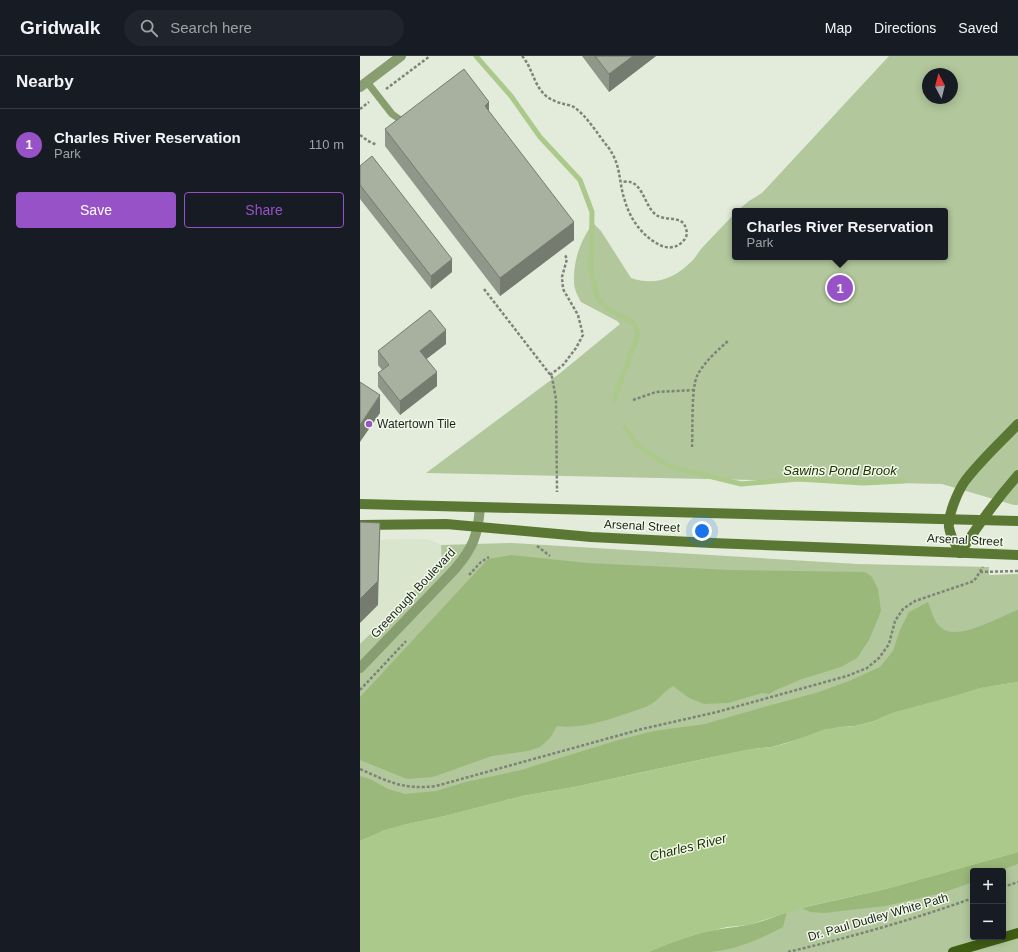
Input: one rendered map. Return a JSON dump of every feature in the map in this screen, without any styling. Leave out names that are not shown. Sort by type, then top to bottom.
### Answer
[{"type":"main road","points":[[960,552],[950,531],[950,519],[957,496],[965,481],[1018,424]]},
{"type":"main road","points":[[960,552],[981,520],[1000,495],[1018,475]]},
{"type":"main road","name":"Arsenal Street","points":[[360,504],[1018,521]]},
{"type":"main road","name":"Arsenal Street","points":[[360,525],[425,524],[478,526],[569,535],[704,543],[1018,555]]},
{"type":"main road","points":[[1006,931],[1018,926]]},
{"type":"main road","points":[[953,952],[1018,933]]},
{"type":"main road","points":[[971,947],[986,940]]},
{"type":"street","points":[[363,85],[401,56]]},
{"type":"street","name":"Greenough Boulevard","points":[[360,668],[461,561],[472,545],[478,526],[480,507]]},
{"type":"lane","points":[[363,85],[376,96],[392,114],[402,121],[408,129]]},
{"type":"path","points":[[360,109],[430,56]]},
{"type":"path","points":[[522,56],[528,62],[535,81],[543,93],[551,100],[574,106],[586,119],[615,158],[624,200],[629,214],[643,233],[664,248],[681,244],[686,237],[687,231],[685,225],[680,221],[658,216],[648,205],[637,186],[630,182],[621,182]]},
{"type":"path","points":[[360,135],[377,145]]},
{"type":"path","points":[[550,375],[563,365],[576,348],[583,335],[578,315],[563,289],[562,277],[568,258],[565,255]]},
{"type":"path","points":[[484,289],[552,378],[556,398],[557,492]]},
{"type":"path","points":[[692,447],[694,390],[697,377],[705,364],[728,341]]},
{"type":"path","points":[[633,400],[656,392],[694,390]]},
{"type":"path","points":[[360,769],[386,780],[410,787],[422,788],[436,786],[642,729],[716,712],[848,676],[867,668],[879,658],[889,644],[895,620],[903,609],[915,601],[974,581],[980,572],[1018,571]]},
{"type":"path","points":[[1006,886],[1018,882]]},
{"type":"path","name":"Dr. Paul Dudley White Path","points":[[788,952],[855,936],[970,899]]},
{"type":"shaded area","points":[[889,56],[1018,56],[1018,505],[942,484],[426,473],[559,374],[620,324],[581,302],[576,292],[574,274],[576,258],[581,243],[593,223],[601,231],[631,278],[648,281],[664,279],[685,267],[732,216],[732,260],[948,260],[948,208],[741,208],[762,193]]},
{"type":"shaded area","points":[[426,539],[441,545],[442,563],[360,644],[360,540]]},
{"type":"shaded area","points":[[512,543],[857,564],[989,567],[989,575],[1018,574],[1018,682],[1002,684],[790,742],[676,764],[574,787],[522,796],[403,825],[360,841],[360,644],[442,563],[441,545]]},
{"type":"shaded area","points":[[511,555],[587,563],[730,570],[865,572],[872,577],[878,589],[881,611],[869,640],[857,658],[841,667],[802,679],[769,694],[762,693],[728,703],[704,704],[689,698],[673,686],[649,705],[608,720],[587,725],[566,727],[557,726],[550,738],[540,747],[528,751],[492,756],[433,777],[407,779],[360,760],[360,697],[488,559]]},
{"type":"shaded area","points":[[928,602],[938,625],[947,631],[957,632],[979,627],[1018,610],[1018,682],[980,688],[892,713],[875,721],[855,726],[837,727],[772,747],[750,749],[574,787],[522,796],[403,825],[382,831],[360,841],[360,776],[370,779],[388,789],[405,794],[436,791],[466,782],[521,770],[615,741],[654,731],[705,724],[819,692],[880,667],[893,651],[900,630],[909,612]]},
{"type":"shaded area","points":[[1018,852],[1018,952],[648,952],[676,941],[767,920],[787,912],[886,889]]},
{"type":"shaded area","points":[[1018,852],[1018,864],[1006,868],[970,868],[970,883],[942,893],[885,906],[824,913],[810,912],[802,908],[886,889]]},
{"type":"shaded area","points":[[787,912],[783,927],[757,940],[729,949],[710,952],[648,952],[697,934],[749,925]]},
{"type":"water","name":"Charles River","points":[[1018,682],[1018,852],[886,889],[809,906],[748,925],[727,927],[698,934],[648,952],[360,952],[360,841],[382,831],[522,796],[574,787],[750,749],[772,747],[825,729],[855,726],[875,721],[892,713],[980,688]]},
{"type":"building","points":[[595,56],[633,56],[609,74]]},
{"type":"building","points":[[464,69],[489,102],[485,106],[574,222],[500,278],[385,129]]},
{"type":"building","points":[[372,156],[452,259],[431,276],[360,185],[360,166]]},
{"type":"building","points":[[430,310],[446,330],[420,351],[437,372],[400,401],[378,373],[389,365],[378,351]]},
{"type":"building","points":[[360,382],[380,395],[360,425]]},
{"type":"building","points":[[360,522],[380,523],[378,581],[360,599]]},
{"type":"waterway","name":"Sawins Pond Brook","points":[[476,56],[511,96],[540,137],[580,180],[592,212],[591,271],[598,299],[608,309],[634,323],[638,334],[614,400]]},
{"type":"waterway","name":"Sawins Pond Brook","points":[[625,428],[638,446],[668,466],[741,484],[798,479],[863,483],[904,481]]},
{"type":"place","name":"Charles River Reservation","points":[[840,288]]},
{"type":"place","name":"Watertown Tile","points":[[369,424]]}]
